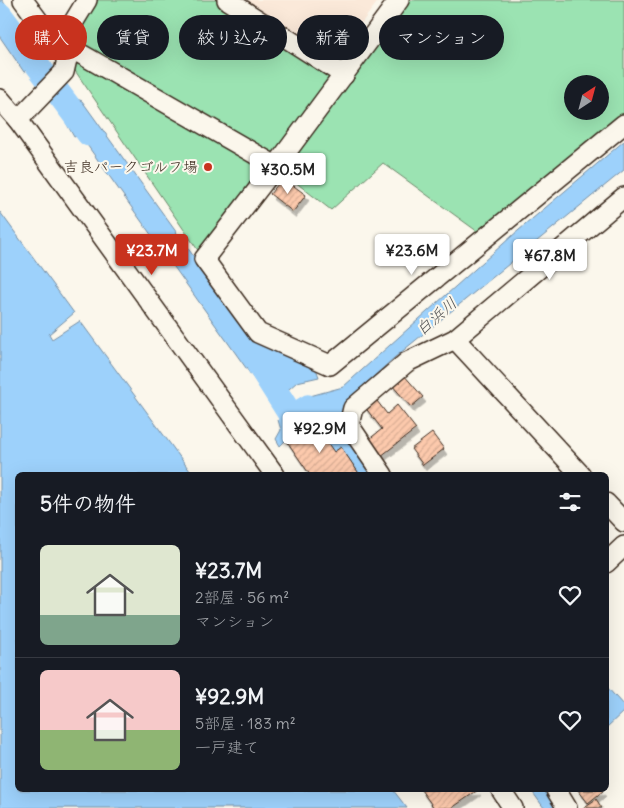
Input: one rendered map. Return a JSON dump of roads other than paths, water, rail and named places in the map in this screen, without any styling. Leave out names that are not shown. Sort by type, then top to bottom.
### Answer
[{"type":"street","points":[[24,0],[35,15]]},
{"type":"street","points":[[78,15],[87,0]]},
{"type":"street","points":[[227,0],[344,75]]},
{"type":"street","points":[[399,0],[276,166],[204,259],[258,333],[330,366],[624,124]]},
{"type":"street","points":[[22,116],[68,60],[276,166]]},
{"type":"street","points":[[0,99],[22,116],[273,472]]},
{"type":"street","points":[[381,472],[349,425],[352,408],[407,362],[455,339],[624,197]]},
{"type":"street","points":[[455,339],[577,472]]},
{"type":"street","points":[[609,506],[624,522]]},
{"type":"street","points":[[609,560],[624,546]]},
{"type":"street","points":[[502,792],[513,808]]},
{"type":"street","points":[[557,792],[567,808]]},
{"type":"water","points":[[0,0],[2,0],[15,18],[15,59],[0,37]]},
{"type":"water","points":[[16,60],[45,60],[24,72]]},
{"type":"water","points":[[75,98],[82,101],[256,343],[315,366],[319,377],[297,382],[289,389],[266,396],[80,135],[74,137],[63,117]]},
{"type":"water","name":"白浜川","points":[[624,141],[624,170],[394,358],[350,398],[337,420],[374,472],[358,472],[341,447],[334,452],[286,440],[280,446],[276,439],[281,430],[278,420],[299,399],[343,387],[512,236]]},
{"type":"water","points":[[0,212],[74,313],[49,334],[52,339],[80,321],[191,472],[15,472],[15,792],[395,792],[407,808],[0,808]]},
{"type":"water","points":[[609,689],[624,706],[624,711],[609,725]]},
{"type":"water","points":[[532,792],[548,792],[559,808],[544,808]]},
{"type":"waterway","points":[[0,15],[89,134]]},
{"type":"waterway","points":[[259,365],[292,417],[308,407],[315,411]]},
{"type":"place","name":"吉良パークゴルフ場","points":[[208,167]]}]
